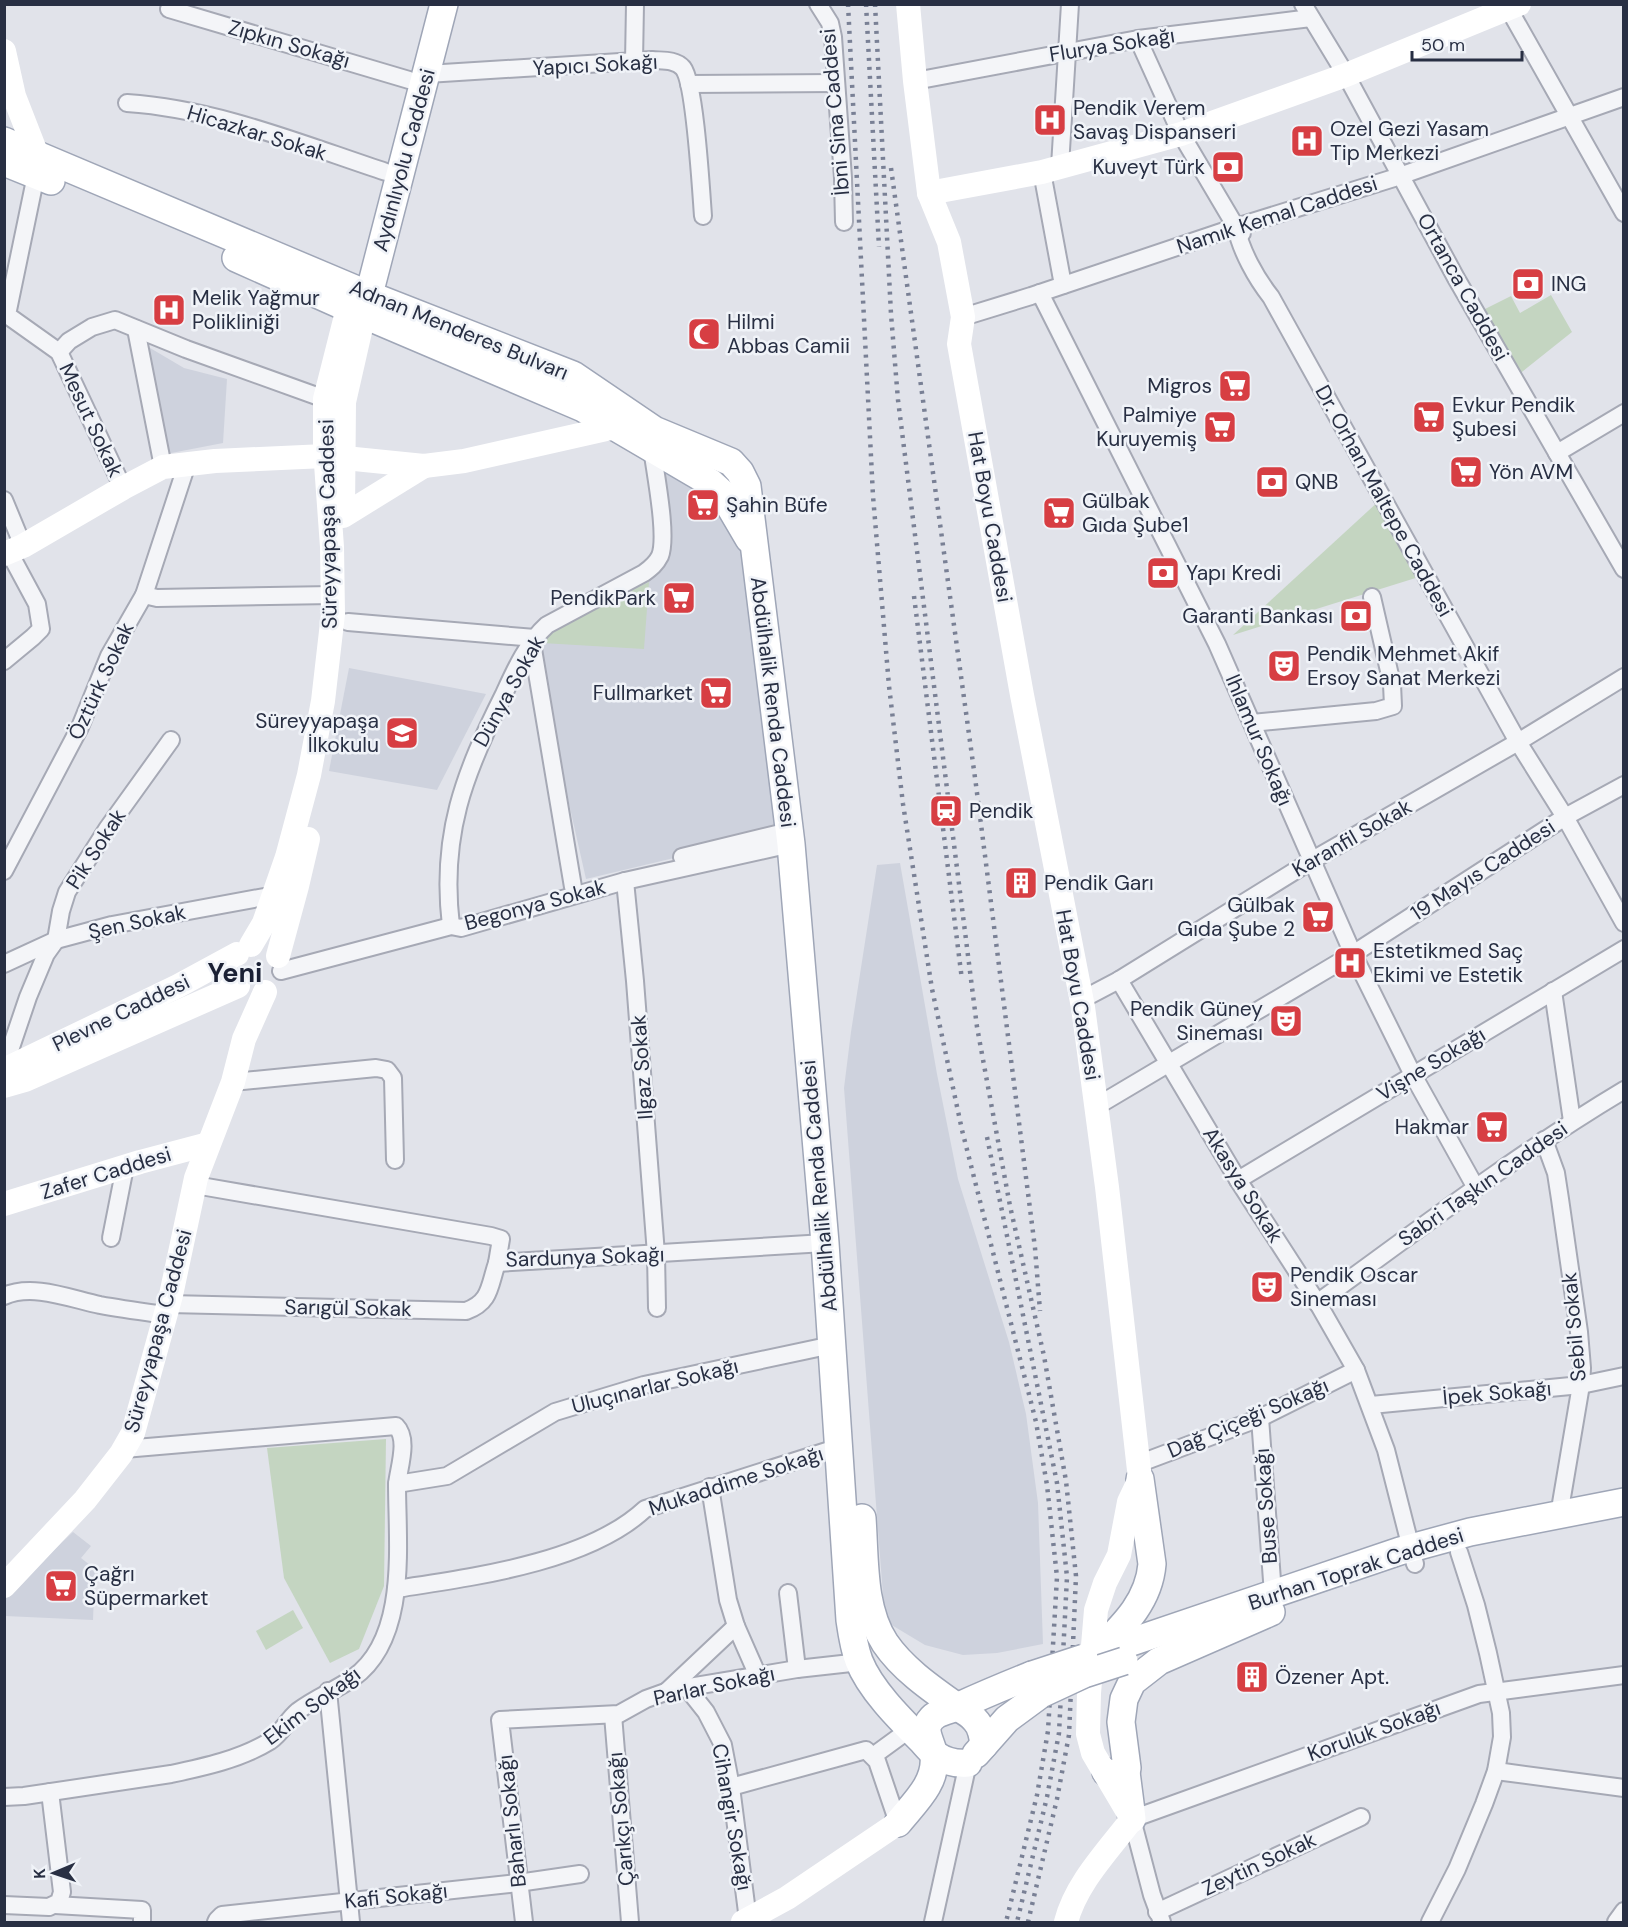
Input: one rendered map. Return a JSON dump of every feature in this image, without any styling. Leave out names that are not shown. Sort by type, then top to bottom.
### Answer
[{"type":"main road","name":"Aydınlıyolu Caddesi","points":[[358,301],[418,77],[431,4]]},
{"type":"main road","name":"Aydınlıyolu Caddesi","points":[[358,301],[386,172],[444,4]]},
{"type":"main road","name":"Adnan Menderes Bulvarı","points":[[4,141],[39,170]]},
{"type":"main road","name":"Adnan Menderes Bulvarı","points":[[4,162],[39,170],[358,301],[583,408],[658,456],[703,468],[731,462]]},
{"type":"main road","name":"Adnan Menderes Bulvarı","points":[[358,301],[573,375],[654,430],[703,468]]},
{"type":"main road","name":"Abdülhalik Renda Caddesi","points":[[731,462],[740,472],[747,486],[790,837],[835,1384],[847,1441],[869,1599],[884,1641],[897,1658],[957,1707]]},
{"type":"main road","name":"Abdülhalik Renda Caddesi","points":[[703,468],[722,493],[746,533],[755,557]]},
{"type":"main road","name":"Abdülhalik Renda Caddesi","points":[[847,1441],[850,1620],[860,1662],[884,1698],[934,1753],[947,1761],[958,1764],[976,1754]]},
{"type":"main road","points":[[897,1823],[932,1779],[934,1753],[927,1731],[928,1723],[939,1713],[967,1701],[1036,1684],[1094,1655],[1125,1643],[1151,1577],[1152,1564],[1139,1472]]},
{"type":"main road","name":"Burhan Toprak Caddesi","points":[[1036,1684],[1084,1674],[1125,1643],[1272,1603],[1413,1556],[1470,1532],[1623,1502]]},
{"type":"main road","name":"Burhan Toprak Caddesi","points":[[1413,1556],[1459,1552],[1623,1518]]},
{"type":"main road","points":[[1132,1819],[1116,1772],[1124,1699],[1132,1682],[1160,1661],[1272,1603]]},
{"type":"main road","points":[[884,1698],[893,1698],[906,1692],[913,1672]]},
{"type":"main road","points":[[897,1823],[976,1754],[1036,1684]]},
{"type":"main road","points":[[957,1707],[966,1711],[977,1721],[982,1732],[976,1754]]},
{"type":"street","points":[[634,62],[635,4]]},
{"type":"street","name":"İbni Sina Caddesi","points":[[819,4],[830,22],[836,60],[844,222]]},
{"type":"street","name":"Hat Boyu Caddesi","points":[[908,4],[929,193],[949,242],[963,317],[959,344],[1022,695],[1081,1000],[1128,1364],[1139,1472],[1129,1502],[1119,1555],[1105,1583],[1096,1610],[1089,1693],[1088,1734],[1093,1753],[1116,1772]]},
{"type":"street","points":[[1063,285],[1051,169],[1069,52],[1071,4]]},
{"type":"street","points":[[929,193],[1051,169],[1181,134],[1346,75],[1511,6],[1623,213]]},
{"type":"street","name":"Zıpkın Sokağı","points":[[170,9],[418,77]]},
{"type":"street","name":"Flurya Sokağı","points":[[915,81],[1138,39],[1307,11]]},
{"type":"street","name":"Ortanca Caddesi","points":[[1307,11],[1346,75],[1462,288],[1623,569]]},
{"type":"street","name":"Dr. Orhan Maltepe Caddesi","points":[[1138,39],[1181,134],[1236,227],[1263,287],[1271,297],[1518,742],[1565,817],[1623,923]]},
{"type":"street","points":[[4,51],[10,106],[39,170],[7,315],[58,352],[69,341],[92,327],[116,320],[186,349],[325,399]]},
{"type":"street","name":"Yapıcı Sokağı","points":[[418,77],[634,62],[673,62],[685,71],[689,84]]},
{"type":"street","points":[[703,216],[689,84],[836,83]]},
{"type":"street","name":"Namık Kemal Caddesi","points":[[963,317],[1236,227],[1401,176],[1623,97]]},
{"type":"street","name":"Hicazkar Sokak","points":[[127,104],[158,105],[220,117],[386,172]]},
{"type":"street","name":"Ihlamur Sokağı","points":[[1040,293],[1217,644],[1353,954],[1413,1075],[1476,1188]]},
{"type":"street","name":"Süreyyapaşa Caddesi","points":[[279,964],[334,720],[348,622],[344,516],[325,399],[358,301]]},
{"type":"street","name":"Süreyyapaşa Caddesi","points":[[244,950],[264,922],[275,895],[287,857],[317,735],[328,661],[333,595],[334,457],[358,301]]},
{"type":"street","points":[[136,329],[163,466]]},
{"type":"street","name":"Mesut Sokak","points":[[58,352],[123,488]]},
{"type":"street","points":[[1557,453],[1623,413]]},
{"type":"street","points":[[12,551],[163,466],[334,457],[424,466],[464,461],[615,427]]},
{"type":"street","name":"Dünya Sokak","points":[[451,926],[448,875],[454,817],[462,788],[489,723],[517,667],[533,640],[547,625],[653,567],[660,555],[662,533],[658,456]]},
{"type":"street","name":"Öztürk Sokak","points":[[4,871],[80,727],[109,656],[144,595],[187,464]]},
{"type":"street","points":[[344,516],[424,466]]},
{"type":"street","points":[[4,500],[12,551],[37,604],[41,629],[4,661]]},
{"type":"street","points":[[144,595],[157,598],[333,595]]},
{"type":"street","points":[[1252,723],[1376,711],[1392,706],[1392,684],[1372,597]]},
{"type":"street","points":[[348,622],[533,640],[573,887]]},
{"type":"street","name":"Karanfil Sokak","points":[[1081,1000],[1119,980],[1311,861],[1518,742],[1623,677]]},
{"type":"street","name":"Pik Sokak","points":[[4,1069],[28,997],[46,954],[56,940],[64,901],[79,871],[171,740]]},
{"type":"street","name":"19 Mayıs Caddesi","points":[[1096,1106],[1353,954],[1565,817],[1623,785]]},
{"type":"street","points":[[451,926],[459,921],[638,868],[790,837]]},
{"type":"street","name":"Begonya Sokak","points":[[279,964],[451,926],[461,928],[790,837]]},
{"type":"street","name":"Ilgaz Sokak","points":[[625,881],[657,1254],[657,1308]]},
{"type":"street","name":"Şen Sokak","points":[[4,964],[56,940],[112,925],[275,895]]},
{"type":"street","points":[[240,988],[255,993],[266,992],[274,987],[279,964],[267,948],[258,945],[244,950],[231,969],[240,988],[244,1039]]},
{"type":"street","name":"Vişne Sokağı","points":[[1238,1180],[1623,949]]},
{"type":"street","name":"Plevne Caddesi","points":[[4,1069],[178,986],[244,950]]},
{"type":"street","name":"Akasya Sokak","points":[[1119,980],[1238,1180],[1317,1303],[1356,1370],[1386,1450],[1413,1556]]},
{"type":"street","name":"Plevne Caddesi","points":[[4,1086],[25,1080],[240,988]]},
{"type":"street","points":[[1553,991],[1572,1121]]},
{"type":"street","points":[[244,1039],[266,992]]},
{"type":"street","name":"Süreyyapaşa Caddesi","points":[[4,1586],[85,1500],[124,1449],[133,1432],[167,1310],[195,1185],[208,1144],[233,1082],[244,1039]]},
{"type":"street","points":[[233,1082],[376,1068],[387,1070],[393,1078],[395,1160]]},
{"type":"street","name":"Sabri Taşkın Caddesi","points":[[1317,1303],[1544,1140],[1623,1090]]},
{"type":"street","name":"Sebil Sokak","points":[[1544,1140],[1556,1173],[1582,1368],[1559,1515]]},
{"type":"street","name":"Zafer Caddesi","points":[[4,1204],[208,1144]]},
{"type":"street","points":[[111,1238],[125,1167]]},
{"type":"street","name":"Sardunya Sokağı","points":[[195,1185],[491,1236],[501,1239],[497,1263],[825,1243]]},
{"type":"street","name":"Sarıgül Sokak","points":[[4,1296],[18,1291],[46,1293],[103,1306],[167,1310],[466,1311],[478,1306],[486,1298],[497,1263]]},
{"type":"street","name":"Uluçınarlar Sokağı","points":[[397,1484],[447,1476],[555,1412],[573,1405],[644,1385],[832,1346]]},
{"type":"street","name":"Dağ Çiçeği Sokağı","points":[[1139,1472],[1260,1418],[1356,1370]]},
{"type":"street","name":"İpek Sokağı","points":[[1371,1405],[1581,1385],[1623,1376]]},
{"type":"street","name":"Buse Sokağı","points":[[1260,1418],[1272,1603]]},
{"type":"street","points":[[124,1449],[396,1426],[402,1432],[403,1440],[397,1484]]},
{"type":"street","name":"Mukaddime Sokağı","points":[[396,1589],[459,1579],[550,1557],[596,1540],[645,1509],[847,1441]]},
{"type":"street","name":"Ekim Sokağı","points":[[4,1797],[171,1774],[193,1770],[244,1754],[281,1732],[298,1712],[328,1691],[353,1678],[365,1667],[375,1652],[391,1616],[396,1589],[397,1484]]},
{"type":"street","points":[[710,1487],[723,1572],[735,1626],[758,1676]]},
{"type":"street","points":[[1430,1923],[1457,1869],[1496,1771],[1502,1737],[1501,1713],[1494,1691],[1488,1653],[1459,1552]]},
{"type":"street","points":[[788,1593],[797,1669]]},
{"type":"street","points":[[666,1692],[735,1626]]},
{"type":"street","name":"Parlar Sokağı","points":[[500,1720],[619,1714],[646,1699],[666,1692],[797,1669],[860,1662]]},
{"type":"street","name":"Koruluk Sokağı","points":[[1132,1819],[1479,1694],[1623,1675]]},
{"type":"street","name":"Cihangir Sokağı","points":[[687,1688],[706,1712],[723,1745],[746,1921]]},
{"type":"street","points":[[328,1691],[351,1923]]},
{"type":"street","name":"Çarıkçı Sokağı","points":[[613,1714],[630,1923]]},
{"type":"street","name":"Baharlı Sokağı","points":[[500,1720],[524,1923]]},
{"type":"street","points":[[873,1756],[910,1729]]},
{"type":"street","points":[[730,1787],[866,1750],[877,1761],[897,1823],[824,1874],[746,1921]]},
{"type":"street","points":[[933,1923],[976,1754]]},
{"type":"street","points":[[1496,1771],[1623,1788]]},
{"type":"street","points":[[4,1905],[49,1907],[59,1902],[62,1893],[50,1792]]},
{"type":"street","name":"Zeytin Sokak","points":[[1159,1917],[1361,1817]]},
{"type":"street","points":[[1132,1819],[1159,1917]]},
{"type":"street","points":[[1066,1923],[1071,1904],[1079,1890],[1132,1819]]},
{"type":"street","name":"Kafi Sokağı","points":[[216,1923],[222,1915],[518,1883],[580,1874]]},
{"type":"street","points":[[55,1905],[142,1916]]},
{"type":"street","points":[[1616,1923],[1623,1911]]},
{"type":"shaded area","points":[[145,345],[184,368],[227,379],[223,443],[166,454]]},
{"type":"shaded area","points":[[659,467],[713,492],[750,554],[783,832],[586,879],[533,644],[659,563]]},
{"type":"shaded area","name":"Süreyyapaşa İlkokulu","points":[[349,668],[486,694],[437,790],[329,771]]},
{"type":"shaded area","points":[[900,863],[958,1179],[1009,1342],[1026,1414],[1038,1503],[1043,1644],[997,1653],[963,1655],[925,1645],[885,1621],[844,1088],[877,865]]},
{"type":"shaded area","name":"Çağrı Süpermarket","points":[[73,1532],[91,1546],[81,1558],[95,1569],[93,1620],[5,1616],[5,1596]]},
{"type":"green space","points":[[1551,295],[1572,332],[1518,375],[1483,310],[1511,296],[1520,313]]},
{"type":"green space","points":[[1380,500],[1422,576],[1233,635]]},
{"type":"green space","points":[[649,582],[644,649],[542,643],[540,640],[542,634]]},
{"type":"green space","points":[[386,1439],[384,1586],[359,1649],[330,1663],[284,1578],[267,1448]]},
{"type":"green space","points":[[293,1610],[303,1628],[266,1650],[256,1631]]},
{"type":"railway","points":[[848,4],[873,496],[889,686],[903,804],[932,989],[962,1130],[1036,1422],[1047,1485],[1057,1577],[1048,1731],[1037,1795],[1006,1922]]},
{"type":"railway","points":[[866,4],[879,247]]},
{"type":"railway","points":[[875,4],[891,314],[898,400],[977,1027],[1010,1206],[1044,1356],[1066,1481],[1076,1576],[1069,1735],[1057,1799],[1028,1922]]},
{"type":"railway","points":[[891,168],[976,785],[1035,1248],[1040,1311]]},
{"type":"railway","points":[[914,596],[962,980]]},
{"type":"railway","points":[[987,1137],[1057,1483],[1067,1577],[1059,1733],[1047,1797],[1017,1922]]},
{"type":"place","name":"Pendik Verem Savaş Dispanseri","points":[[1050,120]]},
{"type":"place","name":"Ozel Gezi Yasam Tip Merkezi","points":[[1307,141]]},
{"type":"place","name":"Kuveyt Türk","points":[[1228,167]]},
{"type":"place","name":"ING","points":[[1528,284]]},
{"type":"place","name":"Melik Yağmur Polikliniği","points":[[169,310]]},
{"type":"place","name":"Hilmi Abbas Camii","points":[[704,334]]},
{"type":"place","name":"Migros","points":[[1235,386]]},
{"type":"place","name":"Evkur Pendik Şubesi","points":[[1429,417]]},
{"type":"place","name":"Palmiye Kuruyemiş","points":[[1220,427]]},
{"type":"place","name":"Yön AVM","points":[[1466,472]]},
{"type":"place","name":"QNB","points":[[1272,482]]},
{"type":"place","name":"Şahin Büfe","points":[[703,505]]},
{"type":"place","name":"Gülbak Gıda Şube1","points":[[1059,513]]},
{"type":"place","name":"Yapı Kredi","points":[[1163,573]]},
{"type":"place","name":"PendikPark","points":[[679,598]]},
{"type":"place","name":"Garanti Bankası","points":[[1356,616]]},
{"type":"place","name":"Pendik Mehmet Akif Ersoy Sanat Merkezi","points":[[1284,666]]},
{"type":"place","name":"Fullmarket","points":[[716,693]]},
{"type":"place","name":"Süreyyapaşa İlkokulu","points":[[402,733]]},
{"type":"place","name":"Pendik","points":[[946,811]]},
{"type":"place","name":"Pendik Garı","points":[[1021,883]]},
{"type":"place","name":"Gülbak Gıda Şube 2","points":[[1318,917]]},
{"type":"place","name":"Estetikmed Saç Ekimi ve Estetik","points":[[1350,963]]},
{"type":"place","name":"Pendik Güney Sineması","points":[[1286,1021]]},
{"type":"place","name":"Hakmar","points":[[1492,1127]]},
{"type":"place","name":"Pendik Oscar Sineması","points":[[1267,1287]]},
{"type":"place","name":"Çağrı Süpermarket","points":[[61,1586]]},
{"type":"place","name":"Özener Apt.","points":[[1252,1677]]},
{"type":"district","name":"Yeni","points":[[235,972]]}]
